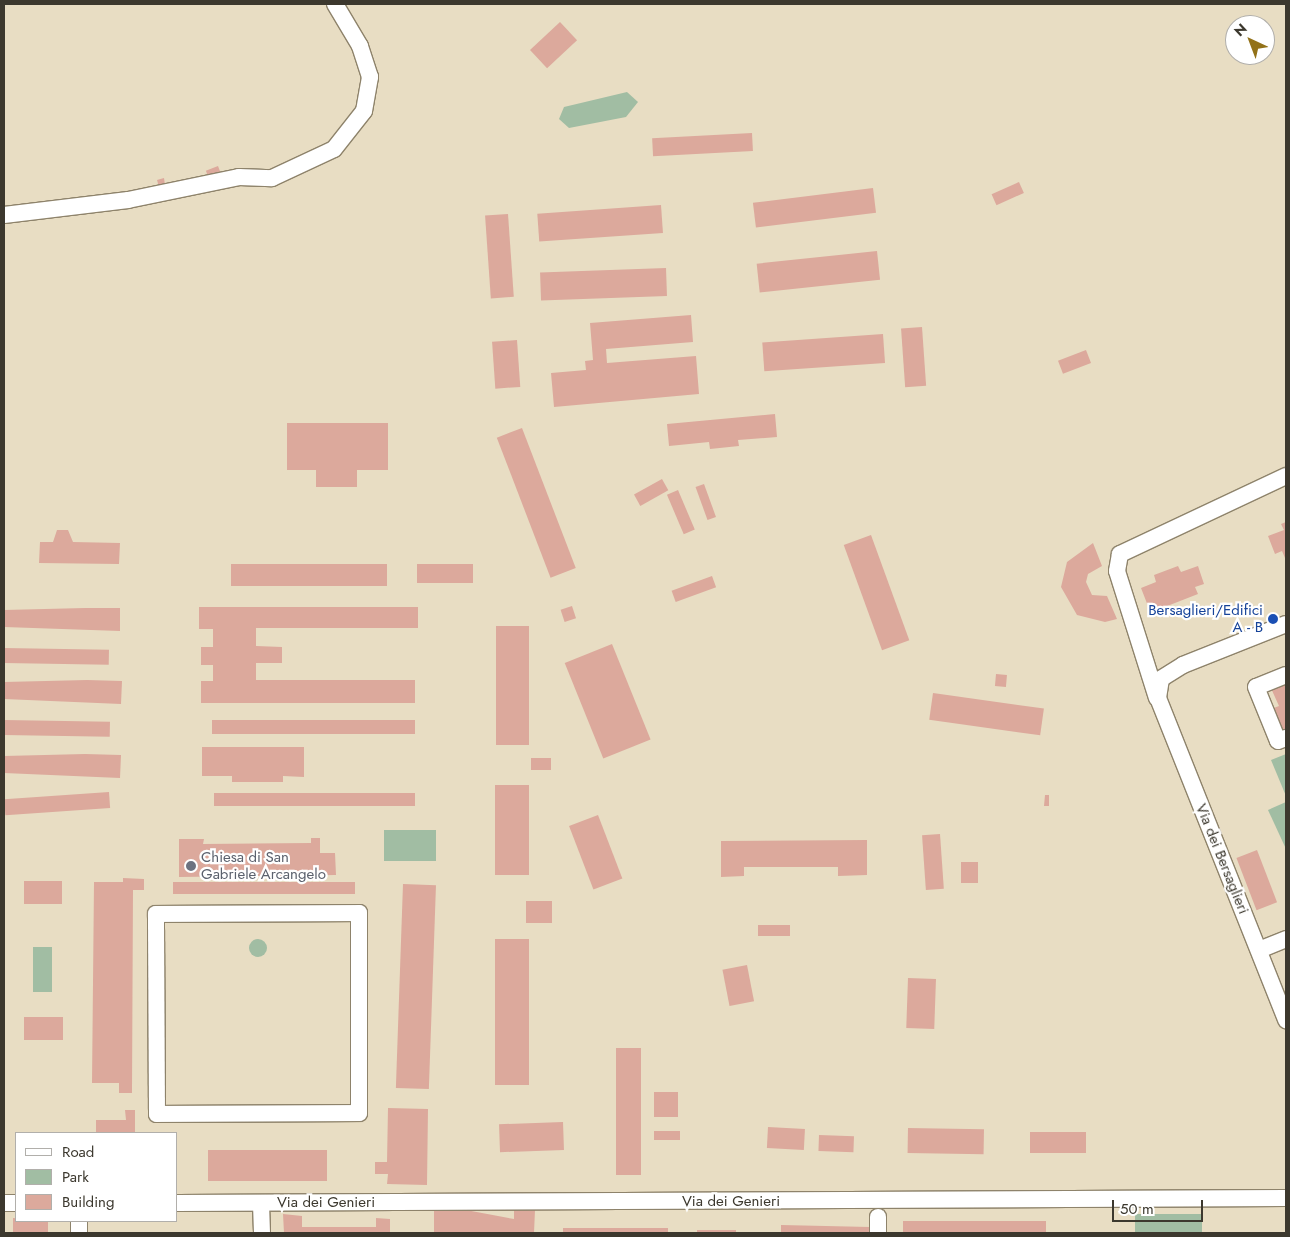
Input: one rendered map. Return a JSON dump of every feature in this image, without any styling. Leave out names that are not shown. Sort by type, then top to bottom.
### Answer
[{"type":"street","points":[[4,215],[128,200],[239,177],[272,178],[334,149],[364,111],[370,77],[360,46],[335,4]]},
{"type":"street","name":"Via dei Bersaglieri","points":[[1286,476],[1260,492],[1186,520],[1120,554],[1117,571],[1158,698],[1286,1020]]},
{"type":"street","points":[[1158,698],[1161,679],[1183,665],[1286,624]]},
{"type":"street","points":[[1286,675],[1256,687],[1278,741],[1286,738]]},
{"type":"street","points":[[359,913],[359,1113],[156,1114],[156,914],[359,913]]},
{"type":"street","points":[[1258,950],[1286,939]]},
{"type":"street","name":"Via dei Genieri","points":[[178,1204],[1286,1198]]},
{"type":"street","points":[[261,1204],[262,1233]]},
{"type":"street","points":[[878,1217],[878,1233]]},
{"type":"green space","points":[[627,92],[638,102],[626,117],[569,128],[559,119],[564,107]]},
{"type":"green space","points":[[1286,754],[1286,796],[1271,760]]},
{"type":"green space","points":[[1286,802],[1286,849],[1268,810]]},
{"type":"green space","points":[[384,830],[436,830],[436,861],[384,861]]},
{"type":"green space","points":[[258,939],[264,942],[267,948],[264,954],[258,957],[252,954],[249,948],[252,942]]},
{"type":"green space","points":[[33,947],[52,947],[52,992],[33,992]]},
{"type":"green space","points":[[1135,1214],[1202,1214],[1202,1233],[1135,1233]]},
{"type":"building","points":[[560,22],[577,40],[547,68],[530,50]]},
{"type":"building","points":[[752,133],[753,151],[653,156],[652,138]]},
{"type":"building","points":[[218,166],[221,174],[209,179],[206,171]]},
{"type":"building","points":[[164,178],[165,185],[159,187],[157,180]]},
{"type":"building","points":[[1019,182],[1024,193],[996,205],[992,194]]},
{"type":"building","points":[[873,188],[876,213],[756,228],[753,203]]},
{"type":"building","points":[[661,205],[663,233],[539,242],[537,214]]},
{"type":"building","points":[[508,214],[514,297],[491,298],[485,216]]},
{"type":"building","points":[[877,251],[880,280],[760,292],[757,264]]},
{"type":"building","points":[[666,268],[667,296],[541,300],[540,272]]},
{"type":"building","points":[[691,315],[693,342],[606,349],[607,363],[696,356],[699,394],[554,407],[551,373],[586,370],[585,361],[593,360],[590,323]]},
{"type":"building","points":[[922,327],[926,386],[905,387],[901,328]]},
{"type":"building","points":[[883,334],[885,363],[764,371],[762,342]]},
{"type":"building","points":[[517,340],[520,387],[495,389],[492,342]]},
{"type":"building","points":[[1086,350],[1091,363],[1063,374],[1058,361]]},
{"type":"building","points":[[775,414],[777,437],[738,440],[739,446],[710,449],[709,442],[669,446],[667,424]]},
{"type":"building","points":[[287,423],[388,423],[388,470],[357,470],[357,487],[316,487],[316,470],[287,470]]},
{"type":"building","points":[[522,428],[576,568],[551,578],[497,438]]},
{"type":"building","points":[[662,479],[668,490],[640,506],[634,495]]},
{"type":"building","points":[[704,484],[716,517],[708,520],[696,487]]},
{"type":"building","points":[[678,490],[695,530],[684,534],[667,495]]},
{"type":"building","points":[[1286,522],[1285,558],[1282,551],[1275,554],[1268,536],[1284,530],[1281,524]]},
{"type":"building","points":[[57,530],[68,530],[73,542],[120,543],[119,564],[39,563],[40,542],[53,542]]},
{"type":"building","points":[[871,535],[909,640],[882,650],[844,545]]},
{"type":"building","points":[[1093,543],[1102,566],[1088,574],[1086,582],[1092,595],[1107,596],[1117,619],[1105,622],[1077,615],[1061,587],[1067,562]]},
{"type":"building","points":[[231,564],[387,564],[387,586],[231,586]]},
{"type":"building","points":[[417,564],[473,564],[473,583],[417,583]]},
{"type":"building","points":[[1178,566],[1181,572],[1198,566],[1204,584],[1195,587],[1198,594],[1157,610],[1155,603],[1148,606],[1141,588],[1156,582],[1154,575]]},
{"type":"building","points":[[712,576],[716,587],[676,602],[672,591]]},
{"type":"building","points":[[572,606],[576,618],[565,622],[561,610]]},
{"type":"building","points":[[199,607],[418,607],[418,628],[256,628],[256,646],[282,647],[282,663],[256,663],[256,680],[415,680],[415,703],[201,703],[201,681],[213,681],[213,665],[201,665],[201,647],[213,647],[213,629],[199,629]]},
{"type":"building","points":[[120,608],[120,631],[4,627],[4,610]]},
{"type":"building","points":[[496,626],[529,626],[529,745],[496,745]]},
{"type":"building","points":[[612,644],[651,739],[603,759],[565,663]]},
{"type":"building","points":[[4,648],[109,650],[109,665],[4,663]]},
{"type":"building","points":[[996,674],[1007,675],[1006,687],[995,686]]},
{"type":"building","points":[[1286,679],[1286,731],[1281,734],[1271,709],[1279,706],[1270,686]]},
{"type":"building","points":[[122,681],[121,704],[4,699],[4,682]]},
{"type":"building","points":[[933,693],[1044,709],[1040,735],[929,720]]},
{"type":"building","points":[[4,720],[110,722],[110,737],[4,735]]},
{"type":"building","points":[[212,720],[415,720],[415,734],[212,734]]},
{"type":"building","points":[[202,747],[304,747],[304,777],[283,776],[283,782],[232,782],[232,776],[202,776]]},
{"type":"building","points":[[121,755],[120,778],[4,773],[4,756]]},
{"type":"building","points":[[531,758],[551,758],[551,770],[531,770]]},
{"type":"building","points":[[495,785],[529,785],[529,875],[495,875]]},
{"type":"building","points":[[109,792],[110,808],[5,815],[4,799]]},
{"type":"building","points":[[214,793],[415,793],[415,806],[214,806]]},
{"type":"building","points":[[1045,795],[1049,795],[1049,806],[1044,806]]},
{"type":"building","points":[[598,815],[622,878],[593,890],[569,826]]},
{"type":"building","points":[[940,834],[944,889],[926,890],[922,835]]},
{"type":"building","points":[[311,838],[320,838],[320,853],[335,853],[336,875],[179,877],[179,839],[204,839],[203,844],[311,843]]},
{"type":"building","points":[[867,840],[867,875],[838,876],[838,867],[744,867],[744,876],[721,877],[721,841]]},
{"type":"building","points":[[1257,850],[1277,902],[1257,910],[1236,858]]},
{"type":"building","points":[[961,862],[978,862],[978,883],[961,883]]},
{"type":"building","points":[[123,878],[144,879],[144,890],[133,890],[132,1093],[119,1093],[119,1083],[92,1083],[94,882],[123,882]]},
{"type":"building","points":[[24,881],[62,881],[62,904],[24,904]]},
{"type":"building","points":[[173,882],[355,882],[355,894],[173,894]]},
{"type":"building","points":[[403,884],[436,885],[429,1089],[396,1088]]},
{"type":"building","points":[[526,901],[552,901],[552,923],[526,923]]},
{"type":"building","points":[[758,925],[790,925],[790,936],[758,936]]},
{"type":"building","points":[[495,939],[529,939],[529,1085],[495,1085]]},
{"type":"building","points":[[747,965],[754,1001],[730,1006],[722,970]]},
{"type":"building","points":[[908,978],[936,979],[934,1029],[906,1028]]},
{"type":"building","points":[[24,1017],[63,1017],[63,1040],[24,1040]]},
{"type":"building","points":[[616,1048],[641,1048],[641,1175],[616,1175]]},
{"type":"building","points":[[654,1092],[678,1092],[678,1117],[654,1117]]},
{"type":"building","points":[[388,1108],[428,1109],[427,1185],[387,1184],[388,1174],[375,1174],[375,1162],[387,1162]]},
{"type":"building","points":[[125,1110],[135,1110],[135,1132],[96,1132],[96,1120],[126,1120]]},
{"type":"building","points":[[563,1122],[564,1150],[500,1152],[499,1124]]},
{"type":"building","points":[[768,1127],[805,1129],[804,1150],[767,1148]]},
{"type":"building","points":[[908,1128],[984,1129],[984,1154],[908,1153]]},
{"type":"building","points":[[654,1131],[680,1131],[680,1140],[654,1140]]},
{"type":"building","points":[[1030,1132],[1086,1132],[1086,1153],[1030,1153]]},
{"type":"building","points":[[819,1135],[854,1136],[853,1152],[818,1151]]},
{"type":"building","points":[[208,1150],[327,1150],[327,1181],[208,1181]]},
{"type":"building","points":[[466,1210],[514,1219],[514,1210],[535,1210],[534,1233],[434,1233],[434,1211]]},
{"type":"building","points":[[283,1214],[302,1216],[302,1227],[376,1227],[376,1218],[390,1219],[390,1233],[284,1233]]},
{"type":"building","points":[[13,1218],[15,1218],[15,1222],[48,1222],[48,1233],[13,1233]]},
{"type":"building","points":[[903,1221],[1046,1221],[1046,1233],[903,1233]]},
{"type":"building","points":[[781,1225],[870,1227],[870,1233],[781,1233]]},
{"type":"building","points":[[563,1228],[668,1228],[668,1233],[563,1233]]},
{"type":"building","points":[[697,1230],[736,1230],[736,1233],[697,1233]]},
{"type":"place","name":"Bersaglieri/Edifici A - B","points":[[1273,619]]},
{"type":"place","name":"Chiesa di San Gabriele Arcangelo","points":[[191,866]]}]
